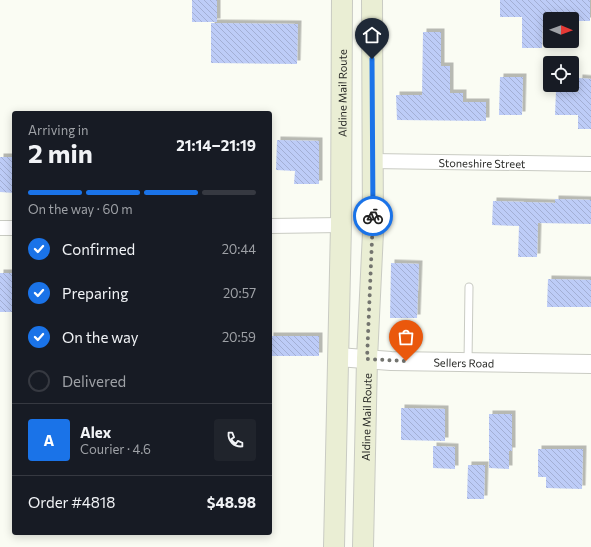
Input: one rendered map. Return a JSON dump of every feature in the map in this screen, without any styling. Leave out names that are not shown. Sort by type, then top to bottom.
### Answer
[{"type":"main road","name":"Aldine Mail Route","points":[[334,547],[341,225],[342,0]]},
{"type":"main road","name":"Aldine Mail Route","points":[[363,547],[367,359],[373,232],[372,0]]},
{"type":"street","name":"Stoneshire Street","points":[[372,161],[591,164]]},
{"type":"street","points":[[272,226],[341,225]]},
{"type":"street","points":[[0,228],[12,228]]},
{"type":"street","name":"Sellers Road","points":[[338,357],[468,362],[591,364]]},
{"type":"lane","points":[[468,362],[469,287]]},
{"type":"building","points":[[192,0],[217,0],[217,22],[192,22]]},
{"type":"building","points":[[500,0],[590,0],[590,21],[579,21],[579,12],[543,12],[542,48],[522,48],[522,17],[500,17]]},
{"type":"building","points":[[211,23],[298,24],[297,64],[211,63]]},
{"type":"building","points":[[423,32],[441,32],[441,66],[450,66],[450,93],[463,93],[463,102],[486,102],[486,121],[397,120],[396,95],[422,95]]},
{"type":"building","points":[[500,77],[523,77],[522,115],[499,115]]},
{"type":"building","points":[[579,78],[591,79],[591,129],[578,129],[578,115],[555,115],[556,92],[579,92]]},
{"type":"building","points":[[277,140],[319,141],[319,184],[294,184],[295,171],[276,170]]},
{"type":"building","points":[[0,157],[12,157],[12,193],[0,192]]},
{"type":"building","points":[[555,199],[591,200],[591,224],[538,223],[537,257],[518,257],[519,226],[492,225],[493,201],[555,203]]},
{"type":"building","points":[[391,263],[419,264],[417,318],[390,318]]},
{"type":"building","points":[[0,273],[12,273],[12,312],[0,312]]},
{"type":"building","points":[[548,279],[591,280],[591,307],[547,307]]},
{"type":"building","points":[[272,336],[319,336],[319,356],[272,356]]},
{"type":"building","points":[[401,408],[445,409],[445,441],[401,440]]},
{"type":"building","points":[[489,414],[512,414],[512,451],[509,451],[509,469],[489,468]]},
{"type":"building","points":[[433,446],[455,447],[455,469],[433,468]]},
{"type":"building","points":[[538,449],[583,449],[582,489],[546,488],[546,477],[538,477]]},
{"type":"building","points":[[468,465],[485,465],[484,499],[467,499]]},
{"type":"way so far","points":[[373,216],[367,359],[406,361]]},
{"type":"route","points":[[372,59],[373,216]]}]
